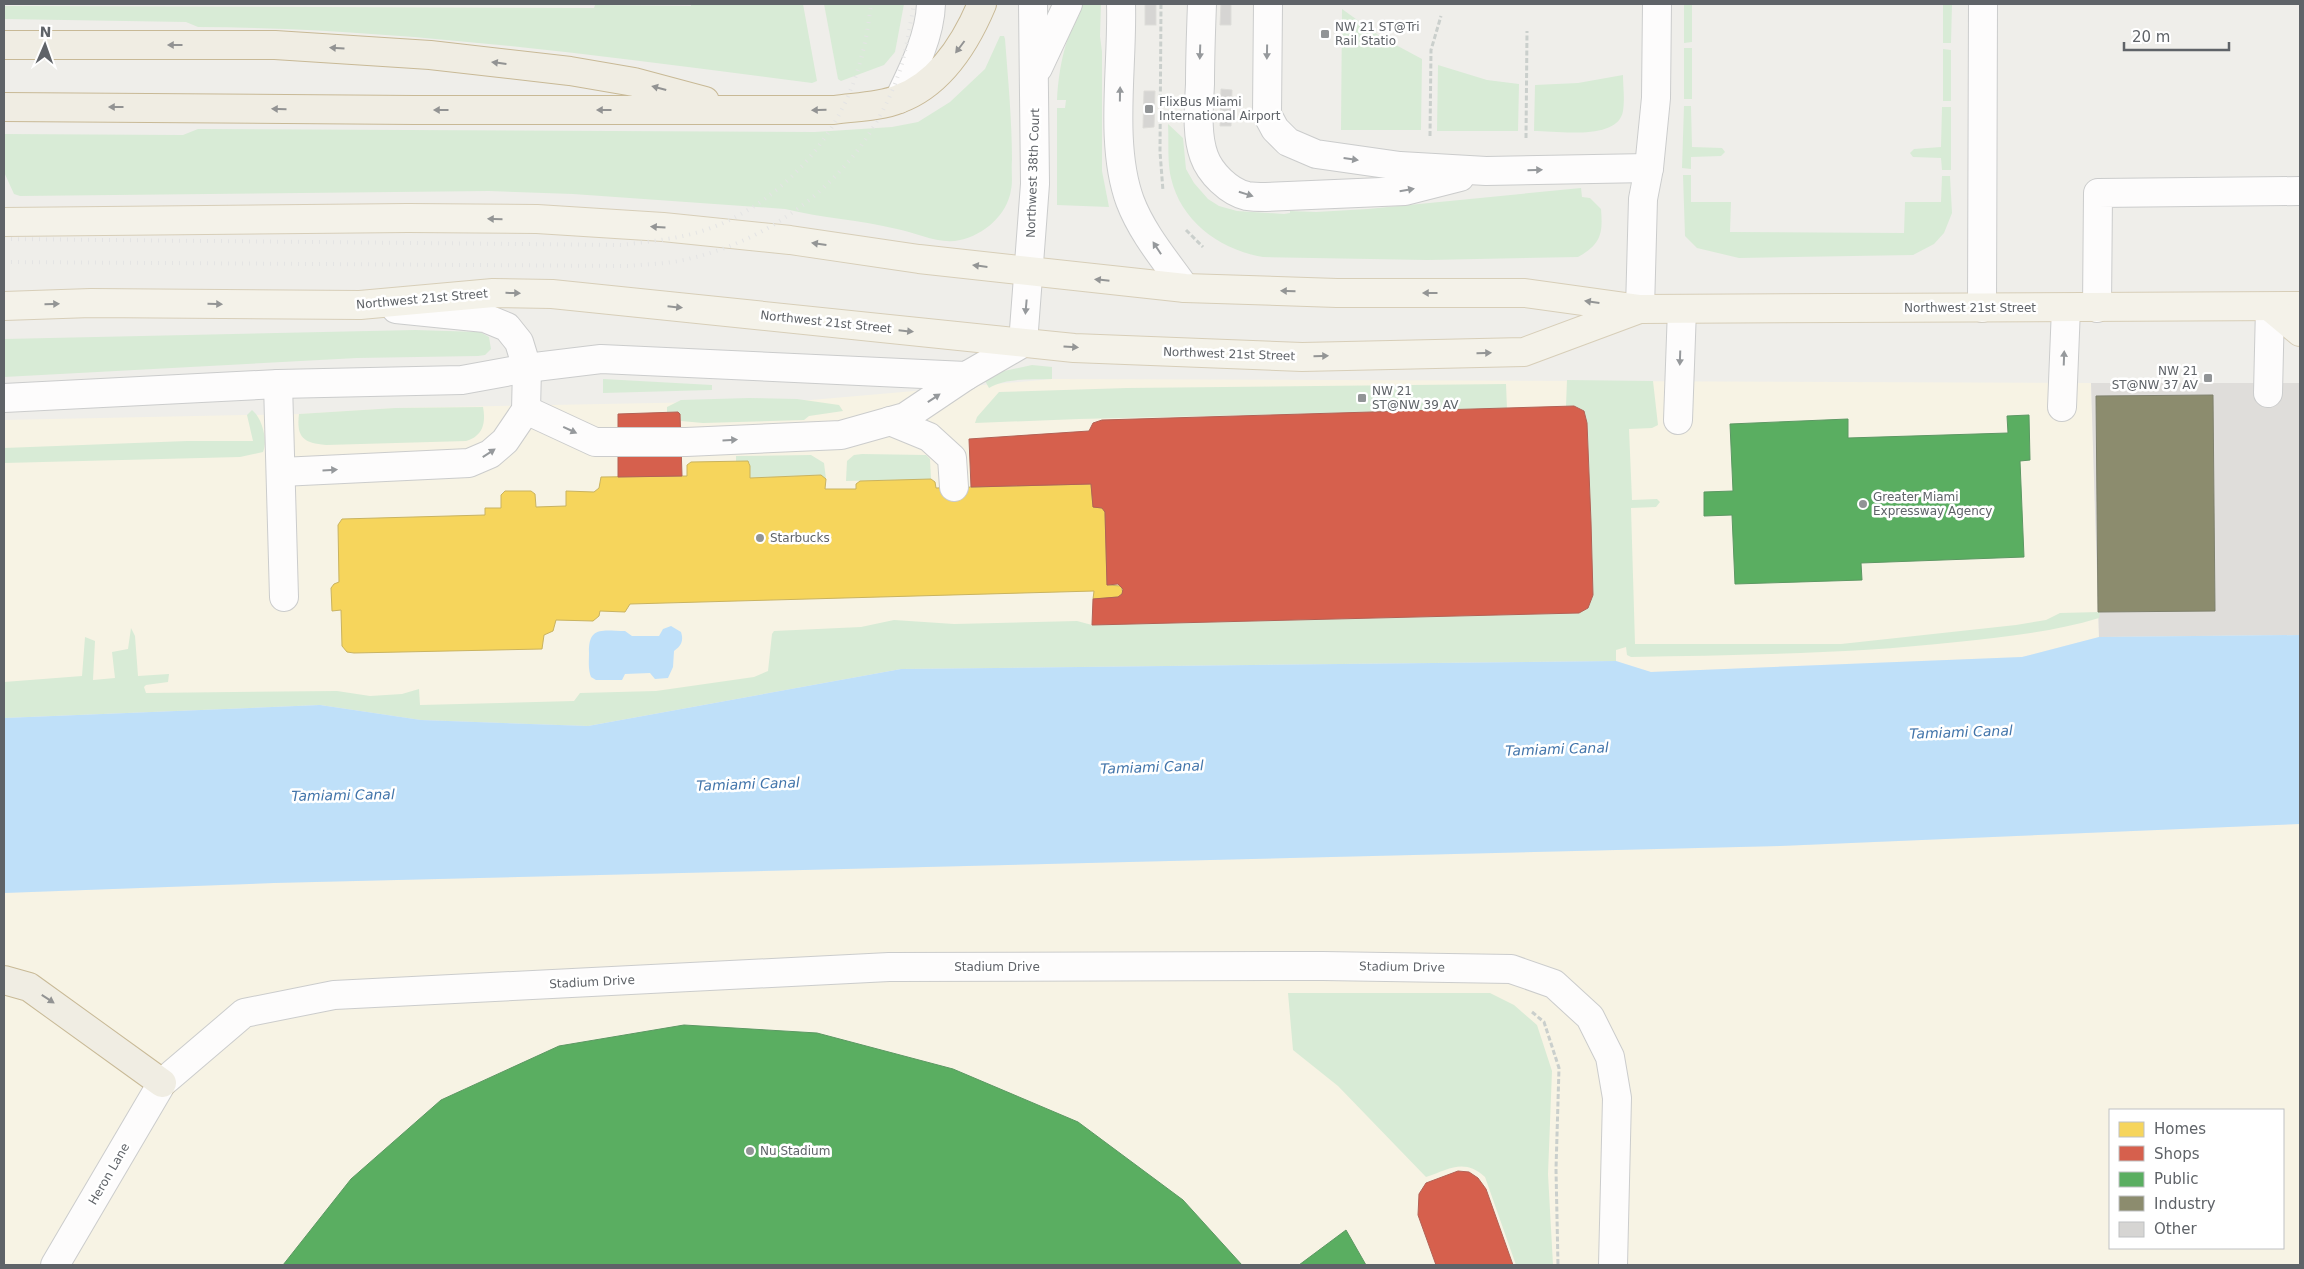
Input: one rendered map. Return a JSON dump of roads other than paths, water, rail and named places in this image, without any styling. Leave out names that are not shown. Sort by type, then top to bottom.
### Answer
[{"type":"highway","points":[[4,107],[394,110],[834,110],[898,99],[929,82],[943,68],[970,31],[982,4]]},
{"type":"highway","points":[[4,45],[275,45],[430,55],[570,71],[634,82],[740,110]]},
{"type":"highway","points":[[4,980],[29,987],[162,1083]]},
{"type":"main road","name":"Northwest 21st Street","points":[[4,223],[408,218],[537,219],[663,227],[790,240],[919,259],[1185,288],[1337,293],[1524,293],[1640,309],[2300,306]]},
{"type":"main road","name":"Northwest 21st Street","points":[[4,306],[92,303],[360,305],[493,293],[552,294],[1023,343],[1168,352],[1302,357],[1524,352],[1640,309]]},
{"type":"main road","points":[[2270,307],[2300,332]]},
{"type":"street","points":[[898,99],[912,71],[923,39],[931,4]]},
{"type":"street","name":"Northwest 38th Court","points":[[1023,343],[1035,184],[1033,4]]},
{"type":"street","points":[[1035,74],[1068,4]]},
{"type":"street","points":[[1120,4],[1120,152],[1124,181],[1130,202],[1139,220],[1185,288]]},
{"type":"street","points":[[1202,4],[1200,138],[1204,156],[1212,170],[1221,181],[1232,189],[1247,196],[1266,197],[1405,191],[1486,171]]},
{"type":"street","points":[[1268,4],[1267,114],[1275,129],[1288,142],[1316,154],[1400,166],[1486,171],[1649,168]]},
{"type":"street","points":[[1640,309],[1643,198],[1649,168],[1656,98],[1657,4]]},
{"type":"street","points":[[1982,308],[1983,4]]},
{"type":"street","points":[[2097,308],[2098,194],[2300,192]]},
{"type":"street","points":[[281,472],[469,463],[490,454],[505,441],[526,410],[527,368],[519,342],[507,327],[471,316],[360,305]]},
{"type":"street","points":[[2268,393],[2270,307]]},
{"type":"street","points":[[2062,406],[2066,308]]},
{"type":"street","points":[[1678,420],[1682,309]]},
{"type":"street","points":[[526,410],[596,442],[686,442],[841,435],[905,417],[966,376],[1023,343]]},
{"type":"street","points":[[4,398],[278,384],[462,380],[527,368],[601,359],[966,376]]},
{"type":"street","points":[[278,384],[284,597]]},
{"type":"street","points":[[890,421],[929,438],[952,458],[959,472]]},
{"type":"street","name":"Stadium Drive","points":[[162,1083],[244,1014],[334,994],[889,967],[1323,966],[1512,969],[1554,984],[1590,1017],[1610,1056],[1617,1098],[1613,1265]]},
{"type":"street","name":"Heron Lane","points":[[55,1265],[162,1083]]},
{"type":"water","points":[[671,626],[681,632],[682,641],[674,651],[673,667],[668,678],[655,679],[650,673],[625,674],[622,680],[596,680],[591,677],[589,671],[589,644],[594,634],[604,631],[625,631],[632,636],[659,636],[663,629]]},
{"type":"water","name":"Tamiami Canal","points":[[2300,635],[2300,824],[1780,846],[274,883],[4,893],[4,718],[320,705],[421,720],[588,726],[901,669],[1616,661],[1651,672],[2022,657],[2099,637]]},
{"type":"railway","points":[[4,239],[622,245],[687,235],[708,229],[754,207],[794,174],[812,155],[841,112],[851,89],[864,47],[871,4]]},
{"type":"railway","points":[[4,262],[628,266],[681,261],[724,248],[759,233],[791,214],[820,191],[846,164],[869,135],[887,102],[901,67],[914,4]]},
{"type":"place","name":"NW 21 ST@Tri Rail Statio","points":[[1325,34]]},
{"type":"place","name":"FlixBus Miami International Airport","points":[[1149,109]]},
{"type":"place","name":"NW 21 ST@NW 37 AV","points":[[2208,378]]},
{"type":"place","name":"NW 21 ST@NW 39 AV","points":[[1362,398]]},
{"type":"place","name":"Greater Miami Expressway Agency","points":[[1863,504]]},
{"type":"place","name":"Starbucks","points":[[760,538]]},
{"type":"place","name":"Nu Stadium","points":[[750,1151]]}]
